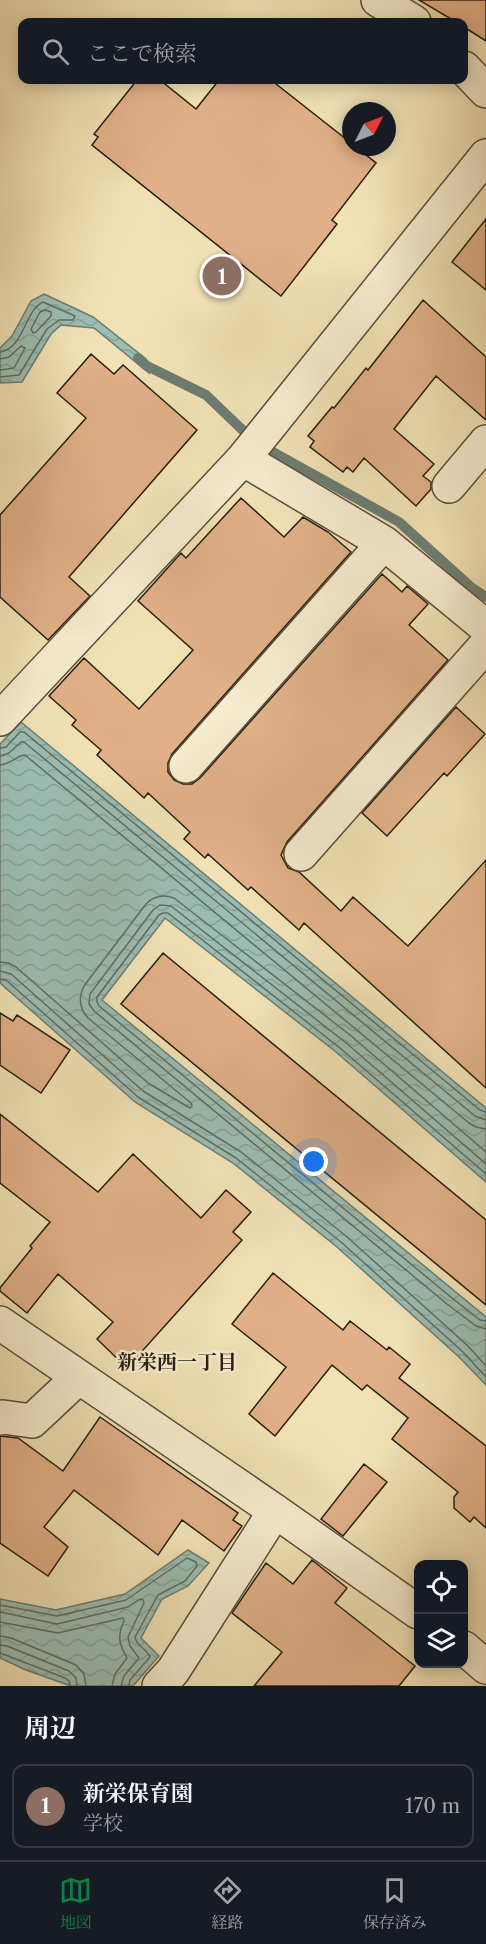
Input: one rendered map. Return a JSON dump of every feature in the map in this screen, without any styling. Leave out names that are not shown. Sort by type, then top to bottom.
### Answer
[{"type":"street","points":[[378,0],[407,18]]},
{"type":"street","points":[[468,72],[486,91]]},
{"type":"street","points":[[4,705],[243,459],[486,156]]},
{"type":"street","points":[[449,486],[486,442]]},
{"type":"street","points":[[243,459],[384,543],[486,627]]},
{"type":"street","points":[[186,766],[384,543]]},
{"type":"street","points":[[301,854],[486,645]]},
{"type":"street","points":[[0,1323],[414,1609]]},
{"type":"street","points":[[0,1418],[32,1421],[78,1377]]},
{"type":"street","points":[[159,1686],[173,1671],[275,1511]]},
{"type":"street","points":[[468,1651],[486,1667]]},
{"type":"water","points":[[44,294],[93,317],[146,359],[149,373],[94,328],[61,325],[51,334],[22,382],[0,383],[0,348],[12,336],[31,301]]},
{"type":"water","points":[[21,722],[486,1108],[486,1182],[336,1052],[165,918],[102,1000],[486,1317],[486,1385],[459,1357],[337,1247],[233,1163],[135,1102],[0,983],[0,744]]},
{"type":"water","points":[[188,1550],[209,1563],[188,1586],[162,1599],[141,1638],[159,1656],[133,1686],[71,1686],[0,1658],[0,1599],[56,1610],[125,1594]]},
{"type":"building","points":[[419,0],[486,0],[486,41],[468,30],[468,18],[449,18]]},
{"type":"building","points":[[134,84],[165,84],[196,109],[216,84],[276,84],[342,136],[342,156],[367,156],[376,163],[332,220],[337,224],[281,296],[92,145],[98,137],[94,134]]},
{"type":"building","points":[[486,219],[486,290],[452,262]]},
{"type":"building","points":[[423,300],[486,357],[486,420],[436,376],[394,429],[434,464],[423,476],[431,482],[431,489],[416,506],[364,458],[353,472],[347,467],[343,472],[310,447],[314,441],[308,436],[366,368],[368,370]]},
{"type":"building","points":[[91,354],[114,374],[123,365],[197,430],[69,577],[90,596],[48,640],[0,597],[0,515],[86,418],[57,393]]},
{"type":"building","points":[[241,498],[284,537],[303,517],[328,532],[351,552],[172,754],[168,763],[168,772],[174,780],[183,784],[192,784],[200,778],[382,574],[402,592],[407,586],[428,604],[409,625],[448,660],[287,842],[281,855],[288,868],[299,872],[341,911],[353,897],[408,946],[486,860],[486,1088],[304,923],[299,930],[251,887],[248,890],[208,854],[205,858],[184,839],[190,832],[148,793],[144,798],[97,755],[101,750],[72,725],[76,720],[49,696],[84,658],[139,709],[193,650],[138,601],[181,553],[186,558]]},
{"type":"building","points":[[456,707],[485,734],[447,776],[444,773],[387,836],[362,813]]},
{"type":"building","points":[[163,953],[486,1220],[486,1305],[121,1004]]},
{"type":"building","points":[[0,1013],[13,1021],[17,1015],[70,1050],[41,1093],[0,1065]]},
{"type":"building","points":[[0,1114],[98,1192],[133,1154],[201,1218],[226,1190],[251,1212],[233,1232],[242,1240],[127,1368],[97,1339],[113,1322],[58,1274],[27,1313],[0,1291],[32,1248],[30,1246],[50,1222],[0,1183]]},
{"type":"building","points":[[273,1273],[343,1330],[350,1321],[387,1350],[389,1347],[410,1364],[399,1378],[486,1446],[486,1528],[474,1517],[470,1522],[454,1508],[454,1497],[458,1492],[392,1439],[408,1418],[367,1385],[362,1390],[332,1365],[275,1436],[249,1414],[286,1367],[232,1324]]},
{"type":"building","points":[[100,1417],[238,1513],[233,1520],[242,1526],[224,1551],[182,1520],[158,1555],[74,1490],[44,1527],[68,1547],[48,1576],[0,1543],[0,1436],[18,1438],[63,1471]]},
{"type":"building","points":[[364,1464],[387,1482],[343,1536],[321,1519]]},
{"type":"building","points":[[312,1560],[347,1588],[335,1603],[414,1665],[399,1686],[254,1686],[282,1652],[232,1613],[266,1563],[293,1584]]},
{"type":"waterway","points":[[138,358],[147,366],[206,395],[255,442],[399,522],[472,588],[486,597]]},
{"type":"place","name":"新栄保育園","points":[[222,276]]},
{"type":"district","name":"新栄西一丁目","points":[[177,1362]]}]
